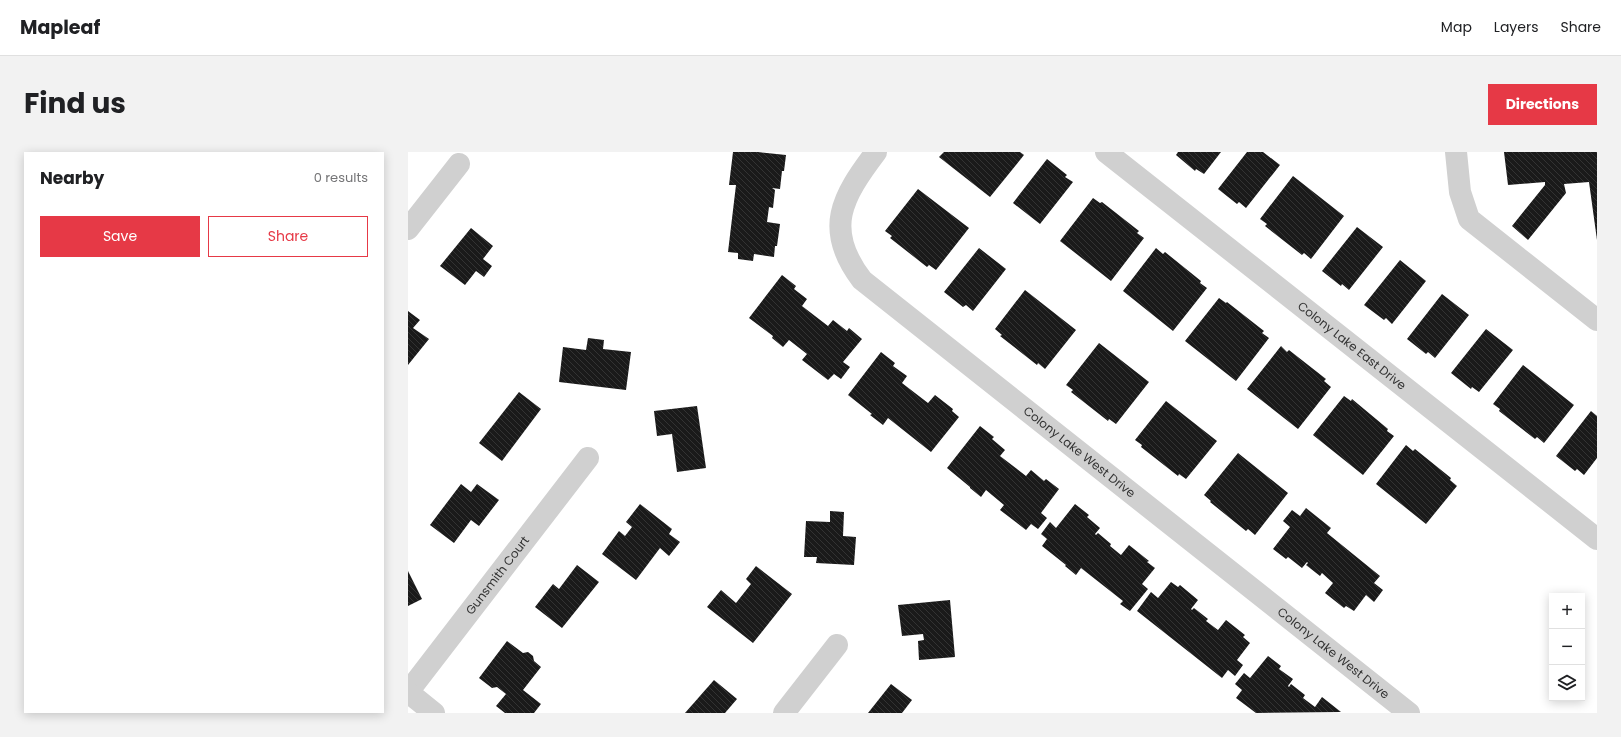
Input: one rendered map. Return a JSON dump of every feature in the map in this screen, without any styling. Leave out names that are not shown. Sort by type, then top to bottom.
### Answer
[{"type":"street","name":"Colony Lake West Drive","points":[[876,152],[857,177],[849,193],[841,216],[841,238],[845,251],[851,265],[862,280],[1409,713]]},
{"type":"street","name":"Colony Lake East Drive","points":[[1106,152],[1597,539]]},
{"type":"street","points":[[1456,152],[1460,192],[1469,219],[1597,320]]},
{"type":"street","points":[[408,229],[459,164]]},
{"type":"street","name":"Gunsmith Court","points":[[408,692],[588,458]]},
{"type":"street","points":[[784,713],[837,645]]},
{"type":"street","points":[[408,692],[434,713]]},
{"type":"building","points":[[733,152],[758,152],[786,155],[780,189],[772,188],[775,190],[773,208],[769,207],[767,222],[780,224],[774,257],[754,254],[753,261],[738,259],[738,253],[728,252],[736,185],[729,185]]},
{"type":"building","points":[[944,152],[1020,152],[1024,155],[990,197],[939,157]]},
{"type":"building","points":[[1178,152],[1221,152],[1204,174],[1196,169],[1195,171],[1176,155]]},
{"type":"building","points":[[1247,152],[1263,152],[1280,165],[1246,208],[1239,202],[1237,204],[1218,189]]},
{"type":"building","points":[[1504,152],[1597,152],[1597,240],[1589,182],[1564,184],[1566,193],[1528,240],[1512,226],[1545,185],[1545,182],[1508,185]]},
{"type":"building","points":[[1047,159],[1067,175],[1065,177],[1073,182],[1040,224],[1013,203]]},
{"type":"building","points":[[1293,176],[1344,216],[1311,259],[1304,253],[1302,255],[1265,226],[1267,224],[1260,219]]},
{"type":"building","points":[[918,189],[969,228],[936,270],[929,265],[927,267],[890,238],[892,236],[885,231]]},
{"type":"building","points":[[1093,198],[1100,203],[1102,202],[1139,231],[1137,233],[1144,238],[1111,281],[1060,241]]},
{"type":"building","points":[[1357,227],[1383,247],[1349,290],[1342,284],[1341,286],[1322,271]]},
{"type":"building","points":[[471,228],[493,246],[483,259],[492,266],[484,277],[476,271],[465,285],[440,266]]},
{"type":"building","points":[[979,248],[1006,269],[973,311],[966,305],[963,307],[944,292]]},
{"type":"building","points":[[1156,248],[1163,254],[1165,252],[1201,281],[1200,283],[1207,288],[1173,331],[1123,291]]},
{"type":"building","points":[[1400,260],[1426,281],[1392,324],[1386,318],[1384,320],[1364,305]]},
{"type":"building","points":[[782,275],[796,286],[794,289],[807,299],[802,306],[828,326],[833,320],[847,331],[849,328],[862,339],[843,362],[850,367],[841,379],[834,374],[828,380],[802,360],[807,354],[789,340],[783,347],[772,338],[773,336],[749,318]]},
{"type":"building","points":[[1025,290],[1076,330],[1045,369],[1038,363],[1037,365],[1000,336],[1002,335],[995,329]]},
{"type":"building","points":[[1442,294],[1469,315],[1435,358],[1428,352],[1426,354],[1407,339]]},
{"type":"building","points":[[1219,298],[1226,303],[1227,302],[1264,331],[1262,333],[1269,338],[1236,381],[1185,341]]},
{"type":"building","points":[[408,311],[420,320],[413,328],[429,339],[408,365]]},
{"type":"building","points":[[1486,329],[1513,350],[1479,392],[1472,387],[1471,389],[1451,373]]},
{"type":"building","points":[[588,338],[604,340],[603,349],[631,352],[626,390],[559,382],[563,347],[586,350]]},
{"type":"building","points":[[1099,343],[1149,382],[1116,424],[1109,419],[1108,421],[1071,392],[1073,390],[1066,385]]},
{"type":"building","points":[[1281,346],[1287,352],[1289,350],[1326,379],[1324,381],[1331,387],[1298,429],[1247,389]]},
{"type":"building","points":[[881,352],[895,363],[893,366],[907,376],[902,383],[928,403],[935,395],[953,409],[952,411],[959,417],[931,452],[888,418],[883,425],[848,395]]},
{"type":"building","points":[[1523,365],[1574,405],[1544,443],[1537,437],[1535,439],[1499,411],[1500,409],[1493,404]]},
{"type":"building","points":[[519,392],[541,409],[502,461],[479,443]]},
{"type":"building","points":[[1344,396],[1351,401],[1352,399],[1388,429],[1387,431],[1394,436],[1363,475],[1313,435]]},
{"type":"building","points":[[1166,401],[1217,441],[1186,479],[1179,474],[1178,476],[1141,447],[1142,445],[1135,440]]},
{"type":"building","points":[[697,406],[706,468],[677,472],[672,434],[657,436],[654,411]]},
{"type":"building","points":[[1591,411],[1597,416],[1597,458],[1584,475],[1577,469],[1575,471],[1556,456]]},
{"type":"building","points":[[980,426],[994,437],[992,439],[1005,450],[1000,456],[1026,476],[1031,470],[1044,481],[1046,479],[1059,489],[1041,513],[1047,518],[1038,529],[1031,524],[1026,530],[1000,510],[1004,505],[986,490],[981,497],[947,468]]},
{"type":"building","points":[[1406,445],[1413,451],[1415,449],[1451,478],[1450,480],[1457,486],[1426,524],[1376,484]]},
{"type":"building","points":[[1238,453],[1288,493],[1255,535],[1248,529],[1246,531],[1210,502],[1211,501],[1204,495]]},
{"type":"building","points":[[461,484],[471,492],[477,484],[499,500],[479,526],[471,520],[454,543],[430,525]]},
{"type":"building","points":[[640,504],[672,529],[669,534],[680,542],[669,556],[660,548],[636,580],[602,554],[619,531],[625,536],[632,527],[626,522]]},
{"type":"building","points":[[1075,504],[1089,515],[1087,517],[1100,528],[1095,534],[1096,535],[1098,533],[1121,555],[1129,545],[1149,561],[1147,562],[1155,568],[1142,584],[1148,589],[1130,611],[1120,604],[1123,601],[1081,568],[1076,575],[1042,546],[1047,539],[1041,534],[1050,522],[1056,528]]},
{"type":"building","points":[[1306,508],[1331,528],[1327,533],[1380,576],[1374,583],[1383,590],[1374,602],[1366,595],[1354,611],[1346,606],[1344,608],[1325,593],[1333,583],[1322,573],[1320,576],[1306,565],[1308,563],[1307,562],[1302,568],[1288,557],[1286,559],[1273,549],[1290,527],[1283,521],[1292,510],[1300,516]]},
{"type":"building","points":[[830,511],[844,512],[843,536],[856,537],[854,565],[816,563],[817,557],[804,557],[806,521],[830,522]]},
{"type":"building","points":[[577,565],[599,582],[562,628],[535,607],[553,584],[559,589]]},
{"type":"building","points":[[756,566],[792,594],[753,643],[707,607],[721,590],[736,603],[751,584],[746,579]]},
{"type":"building","points":[[408,571],[422,599],[408,606]]},
{"type":"building","points":[[1171,582],[1178,587],[1180,585],[1198,600],[1191,609],[1192,610],[1194,608],[1208,619],[1206,621],[1218,630],[1226,620],[1245,635],[1243,637],[1250,643],[1237,660],[1243,665],[1235,676],[1228,670],[1222,678],[1137,611],[1151,592],[1158,598]]},
{"type":"building","points":[[950,600],[955,657],[919,660],[918,641],[924,640],[923,634],[902,636],[898,605]]},
{"type":"building","points":[[507,641],[523,653],[528,652],[533,656],[534,661],[541,667],[523,690],[541,704],[534,713],[505,713],[496,706],[506,694],[497,687],[492,688],[479,678]]},
{"type":"building","points":[[1268,656],[1281,666],[1279,669],[1293,679],[1288,686],[1289,687],[1291,684],[1305,695],[1303,698],[1315,707],[1322,697],[1341,712],[1256,713],[1236,698],[1242,690],[1235,684],[1244,673],[1250,678]]},
{"type":"building","points":[[714,680],[737,699],[725,713],[685,713]]},
{"type":"building","points":[[891,684],[912,700],[902,713],[868,713]]}]
